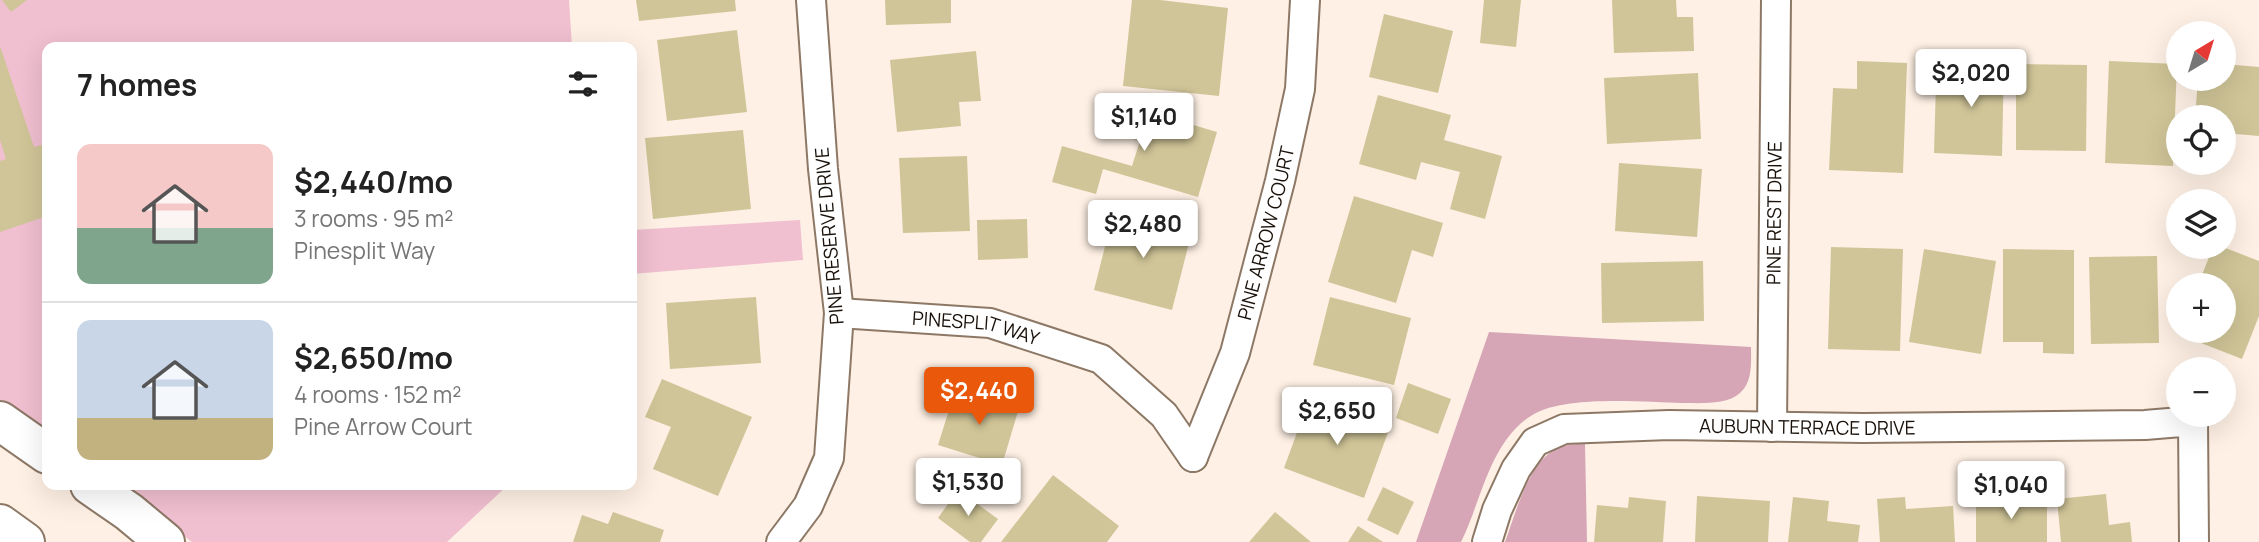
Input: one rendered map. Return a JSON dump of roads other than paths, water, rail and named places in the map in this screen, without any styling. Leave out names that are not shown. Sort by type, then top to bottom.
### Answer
[{"type":"main road","points":[[0,421],[42,450]]},
{"type":"main road","points":[[97,490],[165,542]]},
{"type":"main road","points":[[0,524],[25,542]]},
{"type":"street","name":"PINE RESERVE DRIVE","points":[[781,542],[808,506],[829,458],[839,313],[822,169],[811,0]]},
{"type":"street","name":"PINE ARROW COURT","points":[[1193,457],[1235,353],[1280,181],[1300,89],[1305,0]]},
{"type":"street","name":"PINE REST DRIVE","points":[[1772,427],[1776,0]]},
{"type":"street","name":"PINESPLIT WAY","points":[[839,313],[990,323],[1101,359],[1164,415],[1193,457]]},
{"type":"street","name":"AUBURN TERRACE DRIVE","points":[[1487,542],[1497,510],[1516,469],[1535,442],[1564,429],[1669,425],[2145,425],[2193,421],[2194,542]]}]
